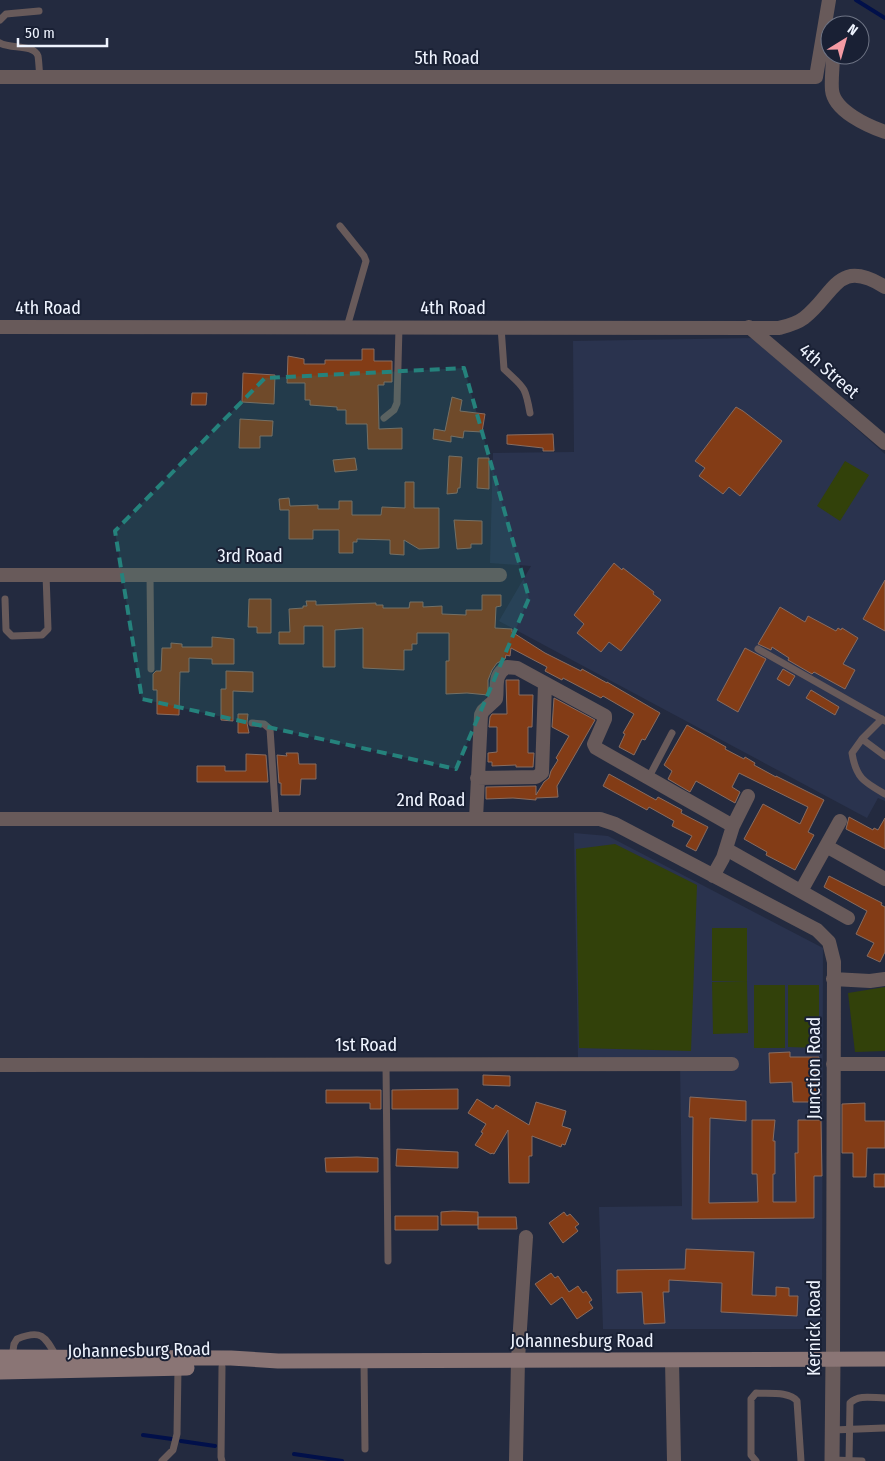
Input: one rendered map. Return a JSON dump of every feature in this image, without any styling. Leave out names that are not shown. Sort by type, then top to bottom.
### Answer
[{"type":"main road","name":"Johannesburg Road","points":[[6,1357],[231,1358],[278,1361],[885,1359]]},
{"type":"main road","name":"Johannesburg Road","points":[[0,1372],[222,1367],[278,1361]]},
{"type":"street","name":"5th Road","points":[[0,77],[816,78],[829,0]]},
{"type":"street","points":[[835,15],[836,0]]},
{"type":"street","points":[[833,65],[832,92],[835,102],[846,112],[872,128],[885,132]]},
{"type":"street","name":"4th Road","points":[[0,327],[778,328],[804,318],[836,284],[848,278],[860,276],[870,278],[885,288]]},
{"type":"street","name":"4th Street","points":[[749,327],[885,443]]},
{"type":"street","name":"3rd Road","points":[[0,575],[500,575]]},
{"type":"street","points":[[476,819],[481,715],[496,699],[496,680],[499,673],[507,667],[517,668],[604,714],[605,719],[594,746],[733,826]]},
{"type":"street","points":[[477,778],[536,777],[542,773],[545,684]]},
{"type":"street","points":[[713,876],[726,849],[733,826],[748,796]]},
{"type":"street","name":"2nd Road","points":[[0,819],[605,820],[817,930],[829,942]]},
{"type":"street","points":[[800,891],[840,821]]},
{"type":"street","points":[[826,846],[885,879]]},
{"type":"street","points":[[726,849],[848,918]]},
{"type":"street","name":"Junction Road","points":[[829,942],[834,962],[833,1194]]},
{"type":"street","points":[[833,979],[870,981],[885,979]]},
{"type":"street","name":"1st Road","points":[[0,1065],[732,1064]]},
{"type":"street","points":[[833,1064],[885,1064]]},
{"type":"street","name":"Kernick Road","points":[[832,1461],[833,1194]]},
{"type":"street","points":[[516,1461],[518,1359],[526,1237]]},
{"type":"street","points":[[672,1360],[674,1461]]},
{"type":"lane","points":[[0,20],[6,14],[39,11]]},
{"type":"lane","points":[[0,44],[7,47],[31,48],[36,51],[40,77]]},
{"type":"lane","points":[[340,226],[366,261],[347,327]]},
{"type":"lane","points":[[384,418],[394,410],[397,403],[399,327]]},
{"type":"lane","points":[[501,327],[504,369],[522,384],[527,395],[530,413]]},
{"type":"lane","points":[[5,599],[6,630],[9,634],[12,636],[42,635],[48,629],[46,575]]},
{"type":"lane","points":[[150,575],[150,669]]},
{"type":"lane","points":[[758,649],[883,720],[862,738],[852,754],[854,769],[864,782],[885,794]]},
{"type":"lane","points":[[252,723],[264,724],[270,729],[276,819]]},
{"type":"lane","points":[[649,777],[672,733]]},
{"type":"lane","points":[[862,738],[885,756]]},
{"type":"lane","points":[[386,1064],[388,1262]]},
{"type":"lane","points":[[6,1357],[17,1339],[27,1336],[46,1338],[57,1357]]},
{"type":"lane","points":[[364,1360],[366,1449]]},
{"type":"lane","points":[[222,1367],[222,1461]]},
{"type":"lane","points":[[162,1461],[173,1450],[178,1434],[178,1368]]},
{"type":"lane","points":[[756,1461],[751,1455],[751,1398],[756,1393],[786,1394],[792,1396],[797,1401],[801,1461]]},
{"type":"lane","points":[[849,1461],[850,1403],[860,1397],[885,1398]]},
{"type":"lane","points":[[833,1430],[884,1428]]},
{"type":"lane","points":[[832,1461],[862,1461]]},
{"type":"highlighted area","points":[[464,368],[529,598],[456,769],[142,699],[115,531],[265,378]]},
{"type":"shaded area","points":[[754,338],[885,454],[885,801],[878,798],[867,818],[499,621],[531,566],[490,563],[493,453],[574,452],[573,341]]},
{"type":"shaded area","points":[[574,833],[608,836],[823,948],[822,1329],[603,1329],[599,1207],[682,1206],[680,1062],[578,1059]]},
{"type":"green space","points":[[845,461],[869,475],[840,521],[817,506]]},
{"type":"green space","points":[[615,844],[697,885],[691,1051],[579,1048],[576,849]]},
{"type":"green space","points":[[712,928],[747,928],[747,981],[712,981]]},
{"type":"green space","points":[[747,981],[748,1033],[713,1034],[712,982]]},
{"type":"green space","points":[[754,985],[785,985],[785,1048],[754,1048]]},
{"type":"green space","points":[[788,985],[819,985],[819,1048],[788,1047]]},
{"type":"green space","points":[[885,987],[885,1051],[855,1052],[848,993]]},
{"type":"building","points":[[362,349],[374,349],[374,361],[392,361],[392,382],[384,382],[384,385],[378,385],[379,429],[402,428],[402,449],[368,449],[367,424],[346,424],[346,410],[337,410],[337,407],[310,405],[310,400],[305,400],[305,383],[287,383],[288,356],[304,359],[304,364],[325,364],[325,360],[362,360]]},
{"type":"building","points":[[243,373],[275,375],[274,404],[242,402]]},
{"type":"building","points":[[192,393],[207,393],[206,405],[191,405]]},
{"type":"building","points":[[452,397],[462,400],[460,411],[485,414],[482,432],[464,431],[463,438],[451,436],[451,442],[433,439],[434,429],[445,431]]},
{"type":"building","points":[[736,407],[782,441],[740,496],[729,487],[723,494],[699,476],[705,468],[695,461]]},
{"type":"building","points":[[240,419],[273,421],[272,436],[260,436],[260,448],[239,448]]},
{"type":"building","points":[[553,434],[554,451],[543,451],[543,448],[507,444],[507,435]]},
{"type":"building","points":[[449,456],[462,457],[460,488],[458,488],[457,493],[447,494]]},
{"type":"building","points":[[355,458],[357,470],[335,472],[333,460]]},
{"type":"building","points":[[478,458],[489,458],[489,489],[477,488]]},
{"type":"building","points":[[405,482],[414,482],[414,508],[439,508],[439,548],[419,549],[404,540],[404,555],[390,554],[390,540],[357,539],[357,542],[353,542],[353,553],[339,553],[339,530],[313,530],[313,539],[289,539],[289,510],[280,510],[279,499],[289,498],[290,506],[318,505],[318,509],[339,509],[339,501],[352,501],[352,515],[381,515],[382,507],[405,508]]},
{"type":"building","points":[[454,520],[482,521],[482,544],[471,544],[471,548],[457,549]]},
{"type":"building","points":[[614,563],[654,592],[653,594],[661,600],[621,651],[609,642],[601,652],[577,633],[584,624],[574,615]]},
{"type":"building","points":[[885,580],[885,631],[863,619]]},
{"type":"building","points":[[482,595],[501,595],[501,606],[496,607],[495,628],[512,629],[512,632],[545,653],[607,682],[660,713],[645,740],[642,739],[634,755],[619,747],[625,734],[623,733],[634,714],[603,696],[601,698],[563,678],[562,680],[545,671],[547,667],[511,648],[510,656],[506,655],[505,659],[497,663],[492,670],[488,680],[488,695],[446,694],[446,661],[449,661],[449,633],[417,633],[417,644],[412,644],[412,650],[404,650],[404,670],[363,668],[363,628],[335,630],[335,667],[323,667],[323,626],[304,626],[304,644],[279,644],[279,632],[290,632],[289,609],[303,608],[303,606],[307,606],[306,601],[316,601],[316,605],[376,603],[376,605],[383,605],[383,608],[409,608],[410,602],[423,602],[423,607],[442,606],[442,614],[466,615],[466,610],[482,610]]},
{"type":"building","points":[[249,599],[271,599],[271,633],[257,633],[257,627],[248,627]]},
{"type":"building","points":[[780,607],[805,622],[808,616],[836,631],[838,628],[841,630],[842,628],[858,638],[843,664],[855,670],[845,689],[814,672],[812,674],[788,660],[789,658],[772,647],[771,650],[758,644]]},
{"type":"building","points":[[212,637],[234,639],[234,664],[212,664],[212,659],[189,658],[189,672],[180,672],[179,715],[157,714],[157,690],[153,690],[153,674],[156,671],[161,671],[162,648],[171,648],[171,643],[182,644],[182,647],[212,647]]},
{"type":"building","points":[[745,648],[766,659],[738,712],[717,700]]},
{"type":"building","points":[[783,669],[795,676],[789,686],[777,679]]},
{"type":"building","points":[[226,671],[253,672],[253,692],[233,691],[233,721],[221,720],[221,689],[226,689]]},
{"type":"building","points":[[506,680],[519,680],[519,695],[533,695],[532,727],[528,727],[528,753],[534,753],[533,767],[516,767],[516,765],[492,766],[492,762],[488,762],[488,753],[497,752],[497,727],[489,727],[490,717],[492,714],[507,714]]},
{"type":"building","points":[[811,690],[839,707],[835,715],[806,698]]},
{"type":"building","points":[[554,698],[595,720],[557,786],[558,797],[536,798],[536,800],[513,798],[486,799],[486,787],[536,786],[536,795],[544,782],[549,778],[558,760],[556,758],[569,736],[552,727]]},
{"type":"building","points":[[238,714],[248,714],[249,733],[238,733]]},
{"type":"building","points":[[687,725],[726,747],[725,749],[744,759],[745,757],[755,763],[754,765],[824,800],[808,832],[814,835],[795,870],[766,855],[767,852],[744,839],[763,804],[800,824],[808,807],[739,773],[732,787],[740,792],[735,803],[696,781],[690,792],[668,779],[672,771],[664,765]]},
{"type":"building","points":[[286,753],[298,753],[299,764],[316,764],[316,779],[301,779],[300,795],[281,795],[277,755],[287,756]]},
{"type":"building","points":[[246,754],[266,755],[268,782],[197,782],[197,766],[225,766],[225,771],[246,771]]},
{"type":"building","points":[[609,774],[656,800],[658,797],[682,810],[681,813],[708,827],[696,851],[686,846],[692,836],[672,826],[674,821],[649,807],[647,810],[603,786]]},
{"type":"building","points":[[849,817],[873,830],[874,828],[878,830],[885,818],[885,849],[846,829]]},
{"type":"building","points":[[829,876],[882,903],[881,905],[885,907],[885,952],[880,962],[867,956],[874,943],[856,934],[867,911],[824,887]]},
{"type":"building","points":[[790,1052],[790,1057],[819,1057],[821,1102],[793,1102],[792,1082],[770,1083],[769,1053]]},
{"type":"building","points":[[483,1075],[510,1076],[510,1086],[483,1085]]},
{"type":"building","points":[[458,1089],[458,1109],[392,1109],[392,1090]]},
{"type":"building","points":[[326,1090],[381,1090],[381,1109],[370,1109],[370,1103],[326,1103]]},
{"type":"building","points":[[690,1097],[746,1101],[746,1121],[710,1118],[709,1203],[758,1202],[757,1174],[752,1174],[752,1120],[775,1120],[773,1202],[796,1202],[795,1153],[798,1153],[798,1120],[821,1120],[822,1176],[814,1176],[814,1218],[692,1219],[693,1117],[689,1117]]},
{"type":"building","points":[[477,1099],[493,1109],[496,1105],[529,1125],[536,1102],[566,1111],[562,1126],[571,1129],[565,1145],[562,1144],[561,1147],[532,1136],[532,1156],[529,1156],[529,1183],[509,1183],[508,1130],[494,1154],[475,1145],[483,1133],[481,1132],[486,1124],[468,1113]]},
{"type":"building","points":[[865,1103],[865,1121],[885,1121],[885,1148],[867,1148],[866,1177],[853,1177],[853,1153],[842,1153],[842,1104]]},
{"type":"building","points":[[397,1149],[458,1152],[458,1168],[396,1166]]},
{"type":"building","points":[[325,1158],[378,1158],[378,1172],[326,1172]]},
{"type":"building","points":[[874,1174],[885,1174],[885,1187],[874,1187]]},
{"type":"building","points":[[441,1212],[478,1212],[478,1225],[441,1225]]},
{"type":"building","points":[[564,1212],[567,1216],[570,1214],[579,1224],[575,1227],[578,1231],[563,1243],[549,1223]]},
{"type":"building","points":[[395,1216],[438,1216],[438,1230],[395,1230]]},
{"type":"building","points":[[478,1217],[516,1217],[517,1229],[478,1229]]},
{"type":"building","points":[[686,1249],[754,1252],[752,1295],[776,1296],[776,1287],[789,1288],[789,1296],[798,1296],[797,1316],[721,1312],[722,1283],[669,1280],[669,1292],[663,1292],[665,1323],[644,1324],[642,1292],[617,1293],[617,1270],[685,1269]]},
{"type":"building","points":[[551,1273],[555,1278],[558,1276],[569,1292],[578,1286],[583,1293],[586,1291],[592,1300],[589,1302],[593,1308],[577,1319],[562,1297],[551,1305],[535,1284]]},
{"type":"waterway","points":[[856,0],[885,18]]},
{"type":"waterway","points":[[143,1435],[172,1439]]},
{"type":"waterway","points":[[181,1441],[215,1446]]},
{"type":"waterway","points":[[294,1454],[342,1461]]}]
